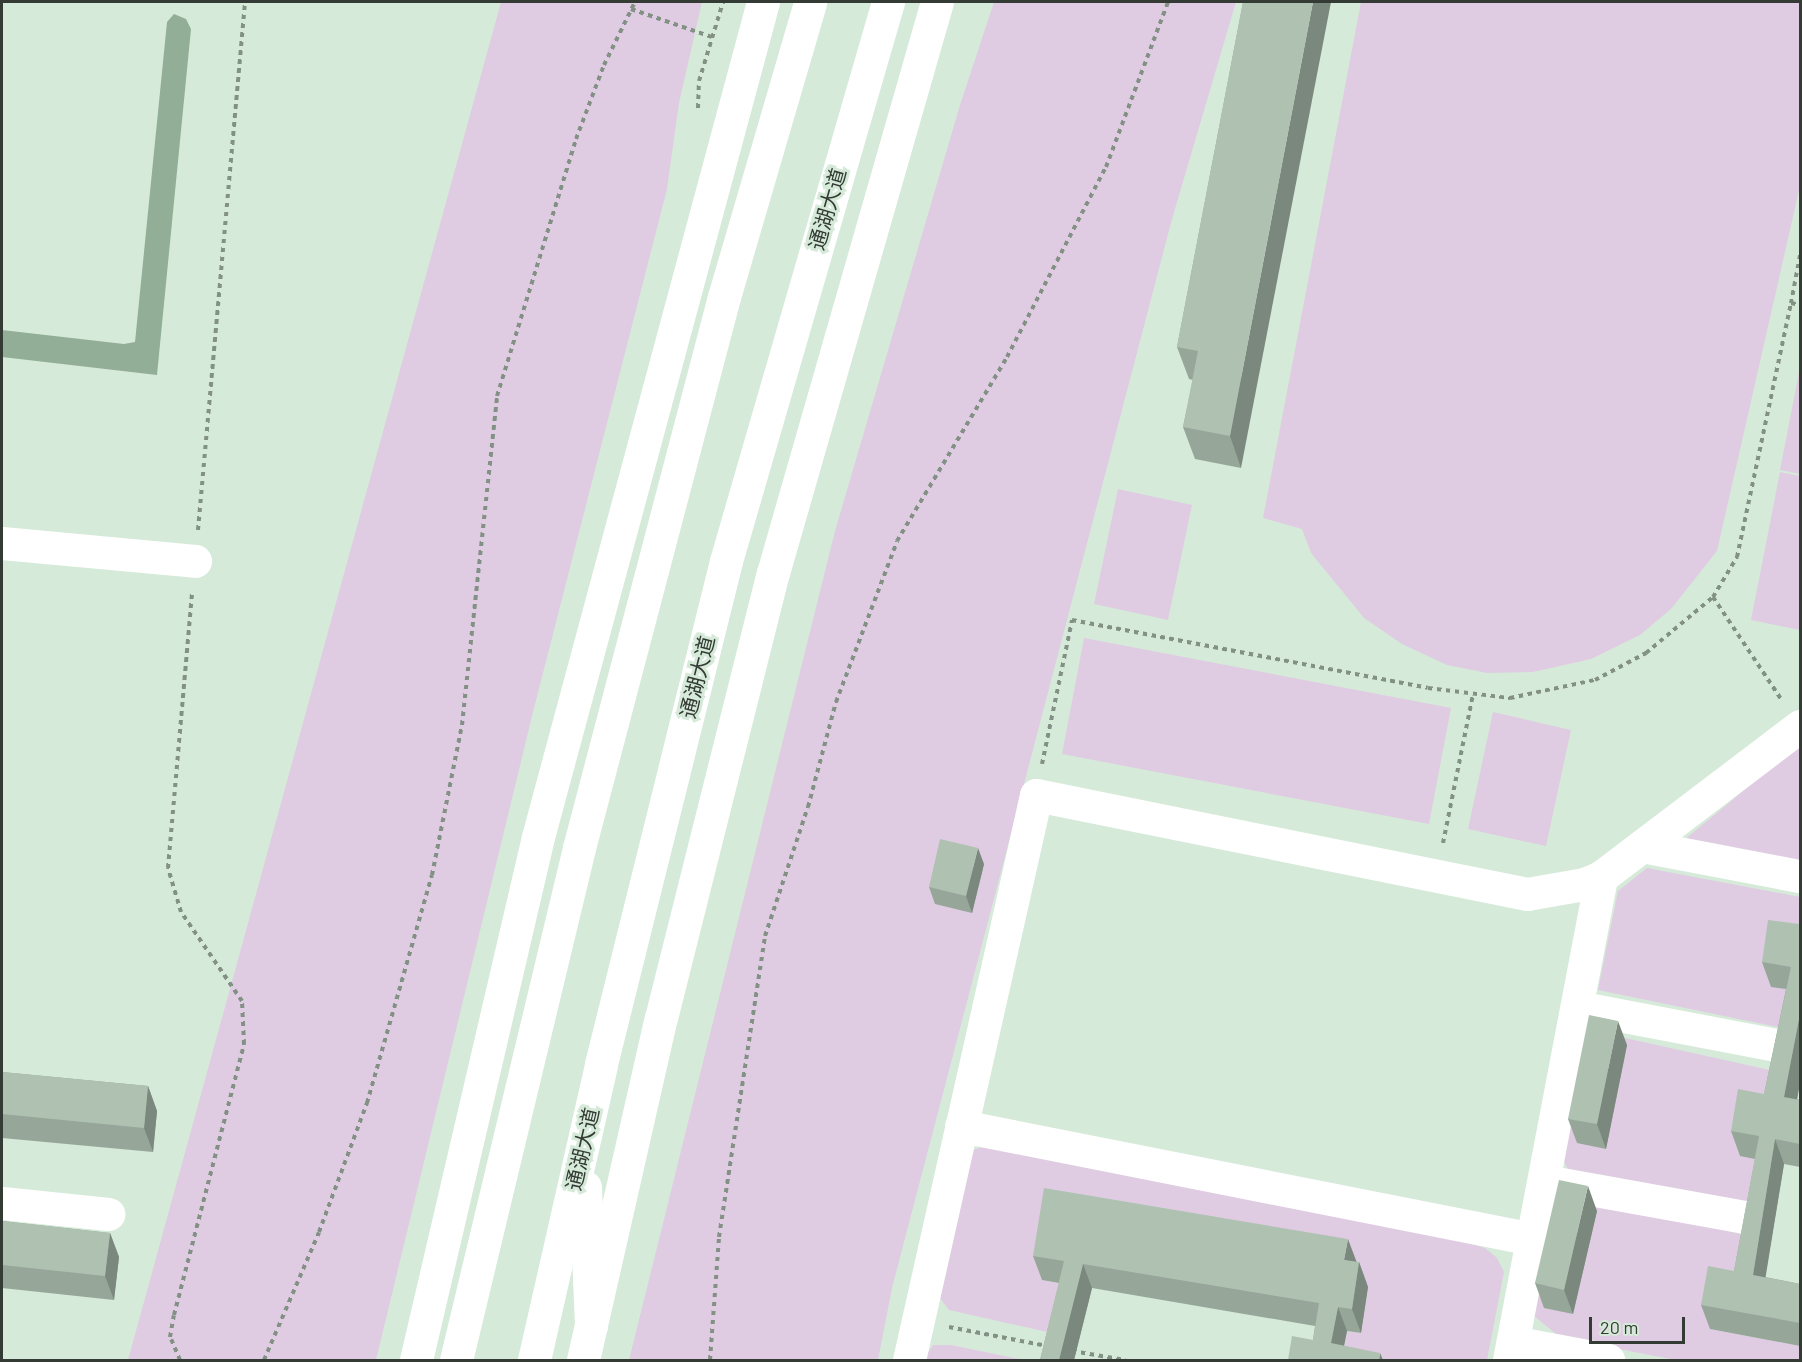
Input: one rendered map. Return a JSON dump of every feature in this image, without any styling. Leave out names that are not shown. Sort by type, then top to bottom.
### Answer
[{"type":"street","points":[[416,1360],[538,837],[763,2]]},
{"type":"street","points":[[456,1360],[579,848],[724,297],[810,2]]},
{"type":"street","name":"通湖大道","points":[[534,1360],[583,1146],[726,561],[888,2]]},
{"type":"street","points":[[583,1360],[661,1018],[773,573],[937,2]]},
{"type":"street","points":[[2,543],[195,561]]},
{"type":"street","points":[[909,1360],[1036,795],[1527,894],[1584,884],[1601,877],[1800,726]]},
{"type":"street","points":[[1642,846],[1800,876]]},
{"type":"street","points":[[1601,877],[1511,1351],[1608,1360]]},
{"type":"street","points":[[1577,1007],[1781,1046]]},
{"type":"street","points":[[961,1126],[1532,1239]]},
{"type":"street","points":[[583,1146],[591,1326]]},
{"type":"street","points":[[1544,1180],[1745,1217]]},
{"type":"street","points":[[2,1203],[108,1214]]},
{"type":"path","points":[[180,1360],[170,1337],[174,1315],[244,1044],[242,1001],[181,912],[168,868],[245,2]]},
{"type":"path","points":[[264,1360],[319,1232],[367,1103],[432,875],[462,725],[497,396],[576,139],[604,65],[635,2]]},
{"type":"path","points":[[710,1360],[719,1237],[765,936],[808,807],[836,702],[897,541],[1007,357],[1106,167],[1168,2]]},
{"type":"path","points":[[631,9],[712,37]]},
{"type":"path","points":[[1036,795],[1072,620],[1510,699],[1595,680],[1646,653],[1713,597],[1737,557],[1800,255]]},
{"type":"path","points":[[1791,303],[1800,305]]},
{"type":"path","points":[[1713,597],[1800,726]]},
{"type":"path","points":[[1436,876],[1473,694]]},
{"type":"path","points":[[918,1321],[1056,1347]]},
{"type":"path","points":[[1067,1350],[1125,1360]]},
{"type":"shaded area","points":[[501,2],[702,2],[679,103],[667,189],[533,712],[376,1360],[128,1360]]},
{"type":"shaded area","points":[[994,2],[1236,2],[1172,219],[892,1288],[878,1360],[629,1360],[835,531],[960,105]]},
{"type":"shaded area","points":[[1361,2],[1800,2],[1800,186],[1717,551],[1671,609],[1640,635],[1591,659],[1533,672],[1487,673],[1447,665],[1402,644],[1364,618],[1311,553],[1302,529],[1263,518]]},
{"type":"shaded area","points":[[174,14],[186,19],[191,29],[157,375],[2,357],[2,330],[124,344],[135,342],[167,22]]},
{"type":"shaded area","points":[[1800,367],[1800,474],[1780,470]]},
{"type":"shaded area","points":[[1780,472],[1800,476],[1800,630],[1751,620]]},
{"type":"shaded area","points":[[1118,489],[1192,505],[1168,620],[1094,604]]},
{"type":"shaded area","points":[[1084,638],[1451,708],[1429,824],[1062,754]]},
{"type":"shaded area","points":[[1493,712],[1571,730],[1546,846],[1468,829]]},
{"type":"shaded area","points":[[1800,741],[1800,861],[1679,844],[1729,803]]},
{"type":"shaded area","points":[[1647,868],[1800,897],[1800,991],[1792,1030],[1598,990],[1618,891]]},
{"type":"shaded area","points":[[1598,1032],[1783,1073],[1760,1206],[1568,1170],[1562,1157],[1587,1035]]},
{"type":"shaded area","points":[[984,1146],[1464,1241],[1485,1248],[1497,1258],[1504,1272],[1487,1360],[1341,1360],[1347,1331],[1361,1333],[1368,1287],[1042,1280],[1073,1286],[1061,1335],[949,1310],[939,1297],[973,1150]]},
{"type":"shaded area","points":[[1556,1207],[1623,1207],[1754,1237],[1710,1329],[1800,1346],[1800,1360],[1676,1360],[1561,1338],[1534,1316]]},
{"type":"shaded area","points":[[933,1345],[951,1345],[1024,1360],[923,1360]]},
{"type":"building","points":[[1243,2],[1313,2],[1230,436],[1183,427],[1198,351],[1177,347]]},
{"type":"building","points":[[940,839],[978,848],[966,896],[929,887]]},
{"type":"building","points":[[1800,915],[1800,1014],[1784,1097],[1800,1100],[1800,1144],[1775,1139],[1753,1275],[1800,1284],[1800,1323],[1701,1305],[1708,1266],[1734,1271],[1759,1136],[1731,1131],[1738,1089],[1764,1094],[1791,967],[1762,962],[1768,920],[1799,924]]},
{"type":"building","points":[[1589,1015],[1618,1021],[1597,1124],[1568,1119]]},
{"type":"building","points":[[2,1072],[148,1086],[144,1128],[2,1114]]},
{"type":"building","points":[[1559,1180],[1588,1186],[1564,1290],[1535,1283]]},
{"type":"building","points":[[1044,1188],[1348,1239],[1344,1260],[1359,1262],[1352,1309],[1338,1307],[1331,1343],[1380,1353],[1379,1360],[1288,1360],[1292,1336],[1313,1340],[1319,1303],[1083,1264],[1059,1360],[1040,1360],[1064,1261],[1033,1256]]},
{"type":"building","points":[[2,1221],[110,1233],[105,1276],[2,1265]]}]
